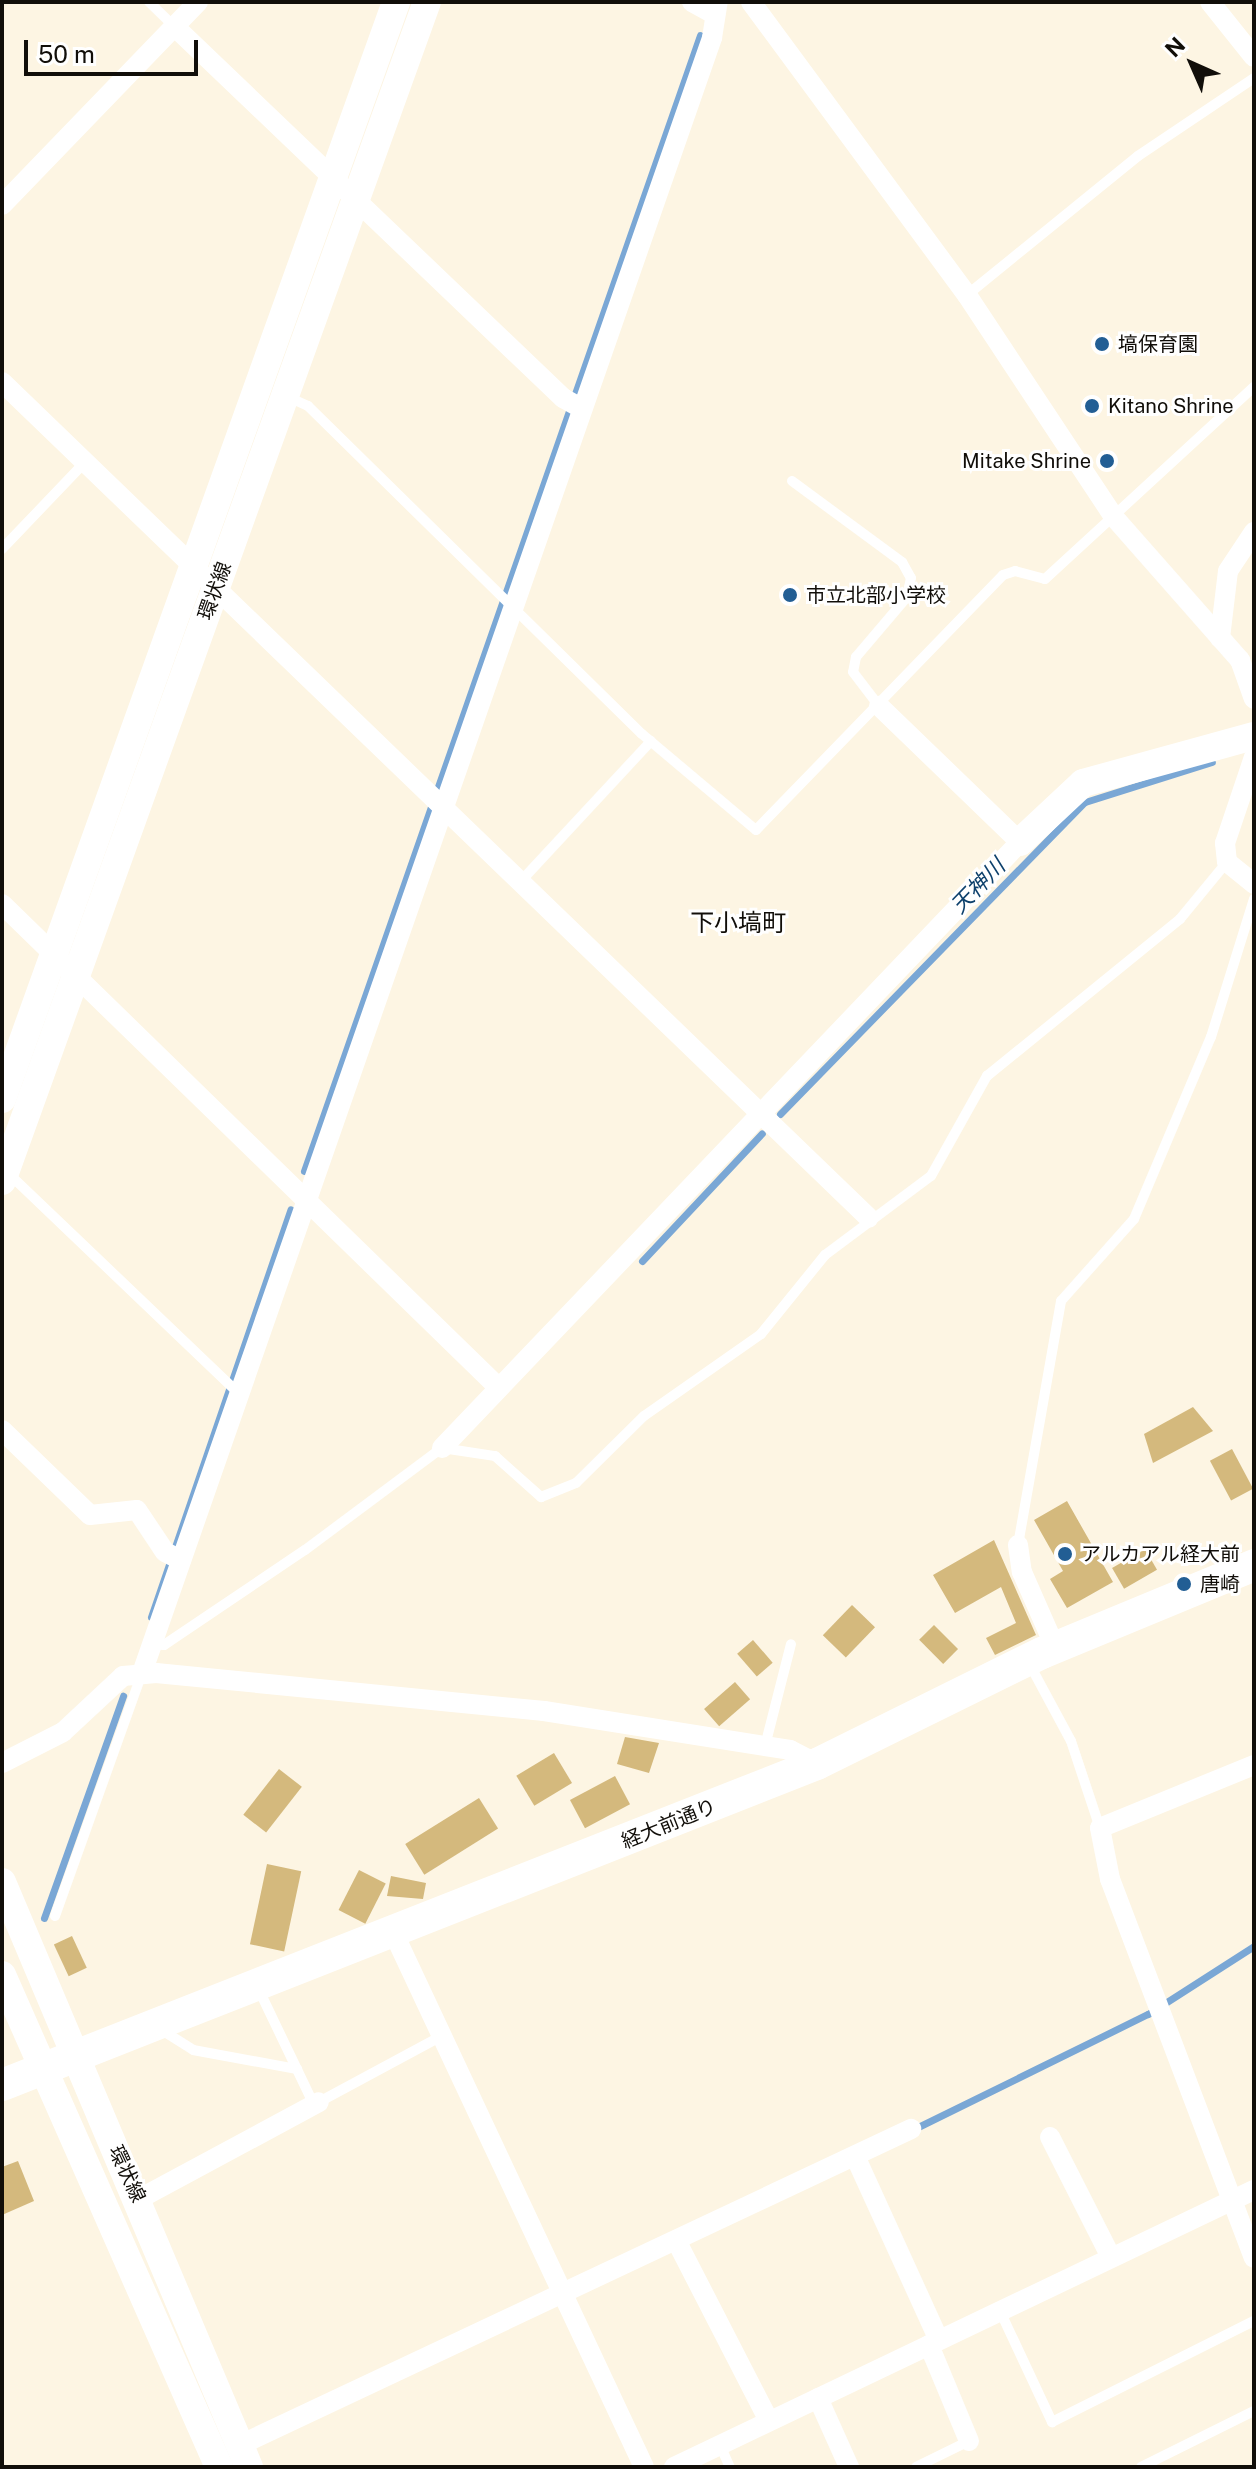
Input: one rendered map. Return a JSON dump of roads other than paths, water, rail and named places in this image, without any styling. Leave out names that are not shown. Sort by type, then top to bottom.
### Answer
[{"type":"main road","name":"経大前通り","points":[[2,2085],[395,1936],[817,1764],[1042,1653],[1254,1565]]},
{"type":"street","points":[[2,205],[198,2]]},
{"type":"street","name":"環状線","points":[[2,1099],[396,2]]},
{"type":"street","name":"環状線","points":[[4,1176],[427,2]]},
{"type":"street","points":[[142,1673],[581,408],[716,9],[692,2]]},
{"type":"street","points":[[751,2],[967,295],[1113,516],[1244,668],[1254,699]]},
{"type":"street","points":[[1210,2],[1254,57]]},
{"type":"street","points":[[174,26],[581,408]]},
{"type":"street","points":[[2,382],[195,564],[869,1218]]},
{"type":"street","points":[[1220,638],[1228,571],[1254,532]]},
{"type":"street","points":[[879,706],[1020,842]]},
{"type":"street","points":[[442,1448],[1020,842],[1083,783],[1254,736]]},
{"type":"street","points":[[1254,757],[1225,843],[1227,862],[1254,884]]},
{"type":"street","points":[[2,904],[498,1387]]},
{"type":"street","points":[[2,1430],[90,1515],[137,1510],[165,1552],[181,1560]]},
{"type":"street","points":[[1018,1545],[1042,1653]]},
{"type":"street","points":[[2,1763],[63,1732],[109,1685],[142,1673],[544,1711],[765,1746],[817,1764]]},
{"type":"street","points":[[1254,1765],[1100,1828],[1110,1879],[1235,2200],[1254,2258]]},
{"type":"street","name":"環状線","points":[[2,1882],[73,2058],[139,2199],[225,2461]]},
{"type":"street","points":[[395,1936],[438,2038],[644,2467]]},
{"type":"street","name":"環状線","points":[[2,1975],[42,2070],[225,2461]]},
{"type":"street","points":[[139,2199],[317,2104]]},
{"type":"street","points":[[225,2461],[911,2129]]},
{"type":"street","points":[[1050,2137],[1111,2257]]},
{"type":"street","points":[[855,2156],[934,2343],[969,2441]]},
{"type":"street","points":[[674,2467],[1254,2190]]},
{"type":"street","points":[[677,2242],[769,2421]]},
{"type":"street","points":[[818,2398],[849,2467]]},
{"type":"lane","points":[[149,2],[174,26]]},
{"type":"lane","points":[[967,295],[1138,156],[1254,78]]},
{"type":"lane","points":[[286,397],[308,406],[651,741],[756,830],[1003,575],[1015,571],[1045,579],[1254,387]]},
{"type":"lane","points":[[2,549],[86,461]]},
{"type":"lane","points":[[792,481],[902,562],[911,578],[907,597],[856,657],[853,672],[879,706]]},
{"type":"lane","points":[[521,881],[651,741]]},
{"type":"lane","points":[[153,1644],[164,1645],[305,1550],[442,1448],[495,1456],[541,1497],[558,1494],[644,1416],[761,1334],[825,1255],[869,1218],[931,1176],[987,1076],[1180,919],[1227,862]]},
{"type":"lane","points":[[1018,1545],[1061,1301],[1134,1219],[1211,1037],[1254,899]]},
{"type":"lane","points":[[4,1176],[240,1395]]},
{"type":"lane","points":[[765,1746],[791,1644]]},
{"type":"lane","points":[[1042,1653],[1100,1828]]},
{"type":"lane","points":[[55,1916],[142,1673]]},
{"type":"lane","points":[[258,1988],[317,2104],[438,2038]]},
{"type":"lane","points":[[157,2027],[193,2050],[297,2069]]},
{"type":"lane","points":[[1000,2311],[1052,2422],[1254,2321]]},
{"type":"lane","points":[[1141,2467],[1254,2411]]},
{"type":"lane","points":[[916,2467],[969,2441]]},
{"type":"lane","points":[[720,2445],[730,2467]]},
{"type":"waterway","points":[[304,1171],[700,35]]},
{"type":"waterway","name":"天神川","points":[[780,1114],[1085,802],[1212,762]]},
{"type":"waterway","name":"天神川","points":[[642,1261],[762,1133]]},
{"type":"waterway","points":[[151,1617],[291,1209]]},
{"type":"waterway","points":[[44,1918],[123,1696]]},
{"type":"waterway","points":[[918,2127],[1148,2014],[1254,1946]]},
{"type":"place","name":"塙保育園","points":[[1102,344]]},
{"type":"place","name":"Kitano Shrine","points":[[1092,406]]},
{"type":"place","name":"Mitake Shrine","points":[[1107,461]]},
{"type":"place","name":"市立北部小学校","points":[[790,595]]},
{"type":"place","name":"アルカアル経大前","points":[[1065,1554]]},
{"type":"place","name":"唐崎","points":[[1184,1584]]},
{"type":"district","name":"下小塙町","points":[[738,923]]}]
